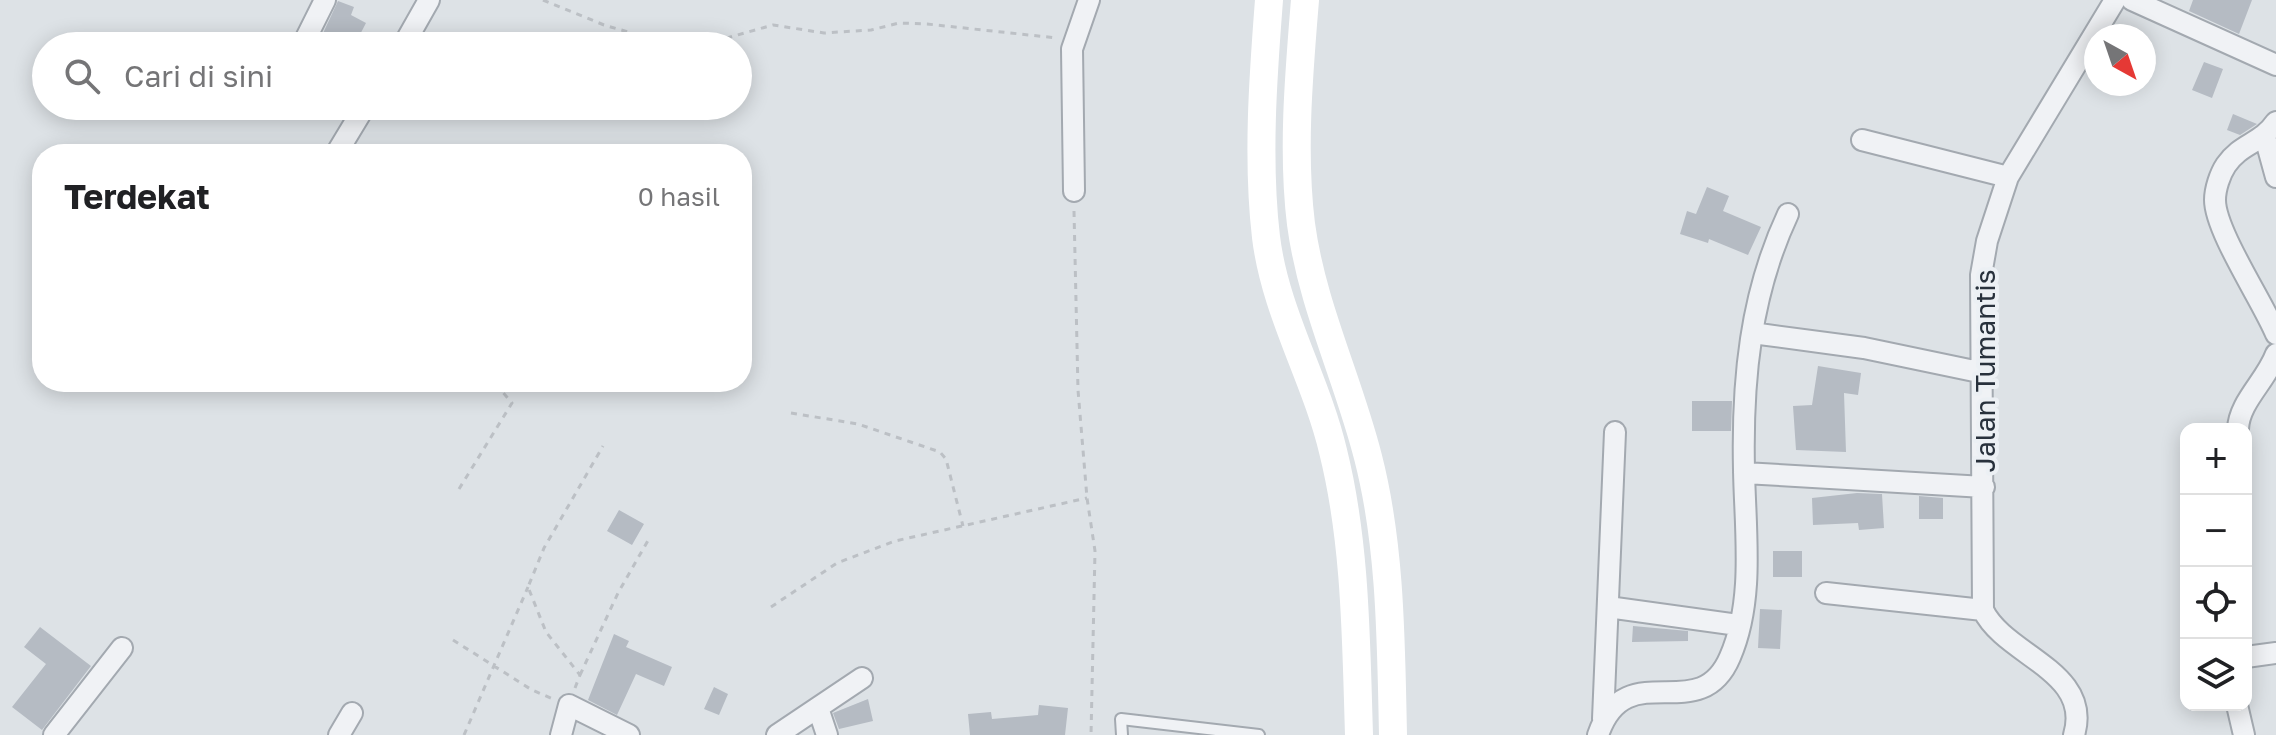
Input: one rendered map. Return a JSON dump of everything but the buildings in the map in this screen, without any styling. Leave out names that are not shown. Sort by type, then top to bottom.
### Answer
[{"type":"street","points":[[309,32],[325,0]]},
{"type":"street","points":[[411,32],[429,0]]},
{"type":"street","points":[[1074,191],[1072,49],[1089,0]]},
{"type":"street","points":[[1269,0],[1263,183],[1266,239],[1287,322],[1333,449],[1343,499],[1355,615],[1359,735]]},
{"type":"street","points":[[1305,0],[1299,74],[1301,221],[1311,288],[1368,458],[1378,510],[1386,580],[1393,735]]},
{"type":"street","name":"Jalan Tumantis","points":[[1983,610],[1984,487],[1979,372],[1981,275],[2008,177],[2115,0]]},
{"type":"street","points":[[2132,0],[2276,65]]},
{"type":"street","points":[[342,144],[357,120]]},
{"type":"street","points":[[2276,177],[2271,130],[2233,157],[2224,169],[2215,202],[2224,230],[2276,334]]},
{"type":"street","points":[[1862,140],[2008,177]]},
{"type":"street","points":[[1600,727],[1611,705],[1625,696],[1691,693],[1708,686],[1730,659],[1747,557],[1743,402],[1762,277],[1788,214]]},
{"type":"street","points":[[1752,333],[1864,348],[1979,372]]},
{"type":"street","points":[[2239,423],[2240,411],[2266,378],[2276,354]]},
{"type":"street","points":[[1600,727],[1615,432]]},
{"type":"street","points":[[1744,473],[1984,487]]},
{"type":"street","points":[[1826,593],[1983,610],[1997,630],[2052,671],[2071,693],[2077,709],[2074,735]]},
{"type":"street","points":[[1608,607],[1738,625]]},
{"type":"street","points":[[54,735],[122,648]]},
{"type":"street","points":[[2252,656],[2276,653]]},
{"type":"street","points":[[777,735],[862,678]]},
{"type":"street","points":[[561,735],[569,705],[629,735]]},
{"type":"street","points":[[818,708],[827,735]]},
{"type":"street","points":[[2238,711],[2244,735]]},
{"type":"street","points":[[339,735],[352,713]]},
{"type":"lane","points":[[1122,735],[1121,719],[1259,735]]},
{"type":"path","points":[[543,0],[628,32]]},
{"type":"path","points":[[748,32],[773,25],[845,33],[899,23],[1076,39]]},
{"type":"path","points":[[1074,191],[1078,390],[1095,551],[1091,735]]},
{"type":"path","points":[[459,489],[512,403],[503,392]]},
{"type":"path","points":[[791,413],[858,424],[940,452],[946,459],[963,526]]},
{"type":"path","points":[[464,735],[544,548],[603,446]]},
{"type":"path","points":[[771,607],[837,563],[895,541],[1087,498]]},
{"type":"path","points":[[453,640],[532,690],[569,705],[618,593],[650,537]]},
{"type":"path","points":[[528,587],[546,632],[580,675]]}]
